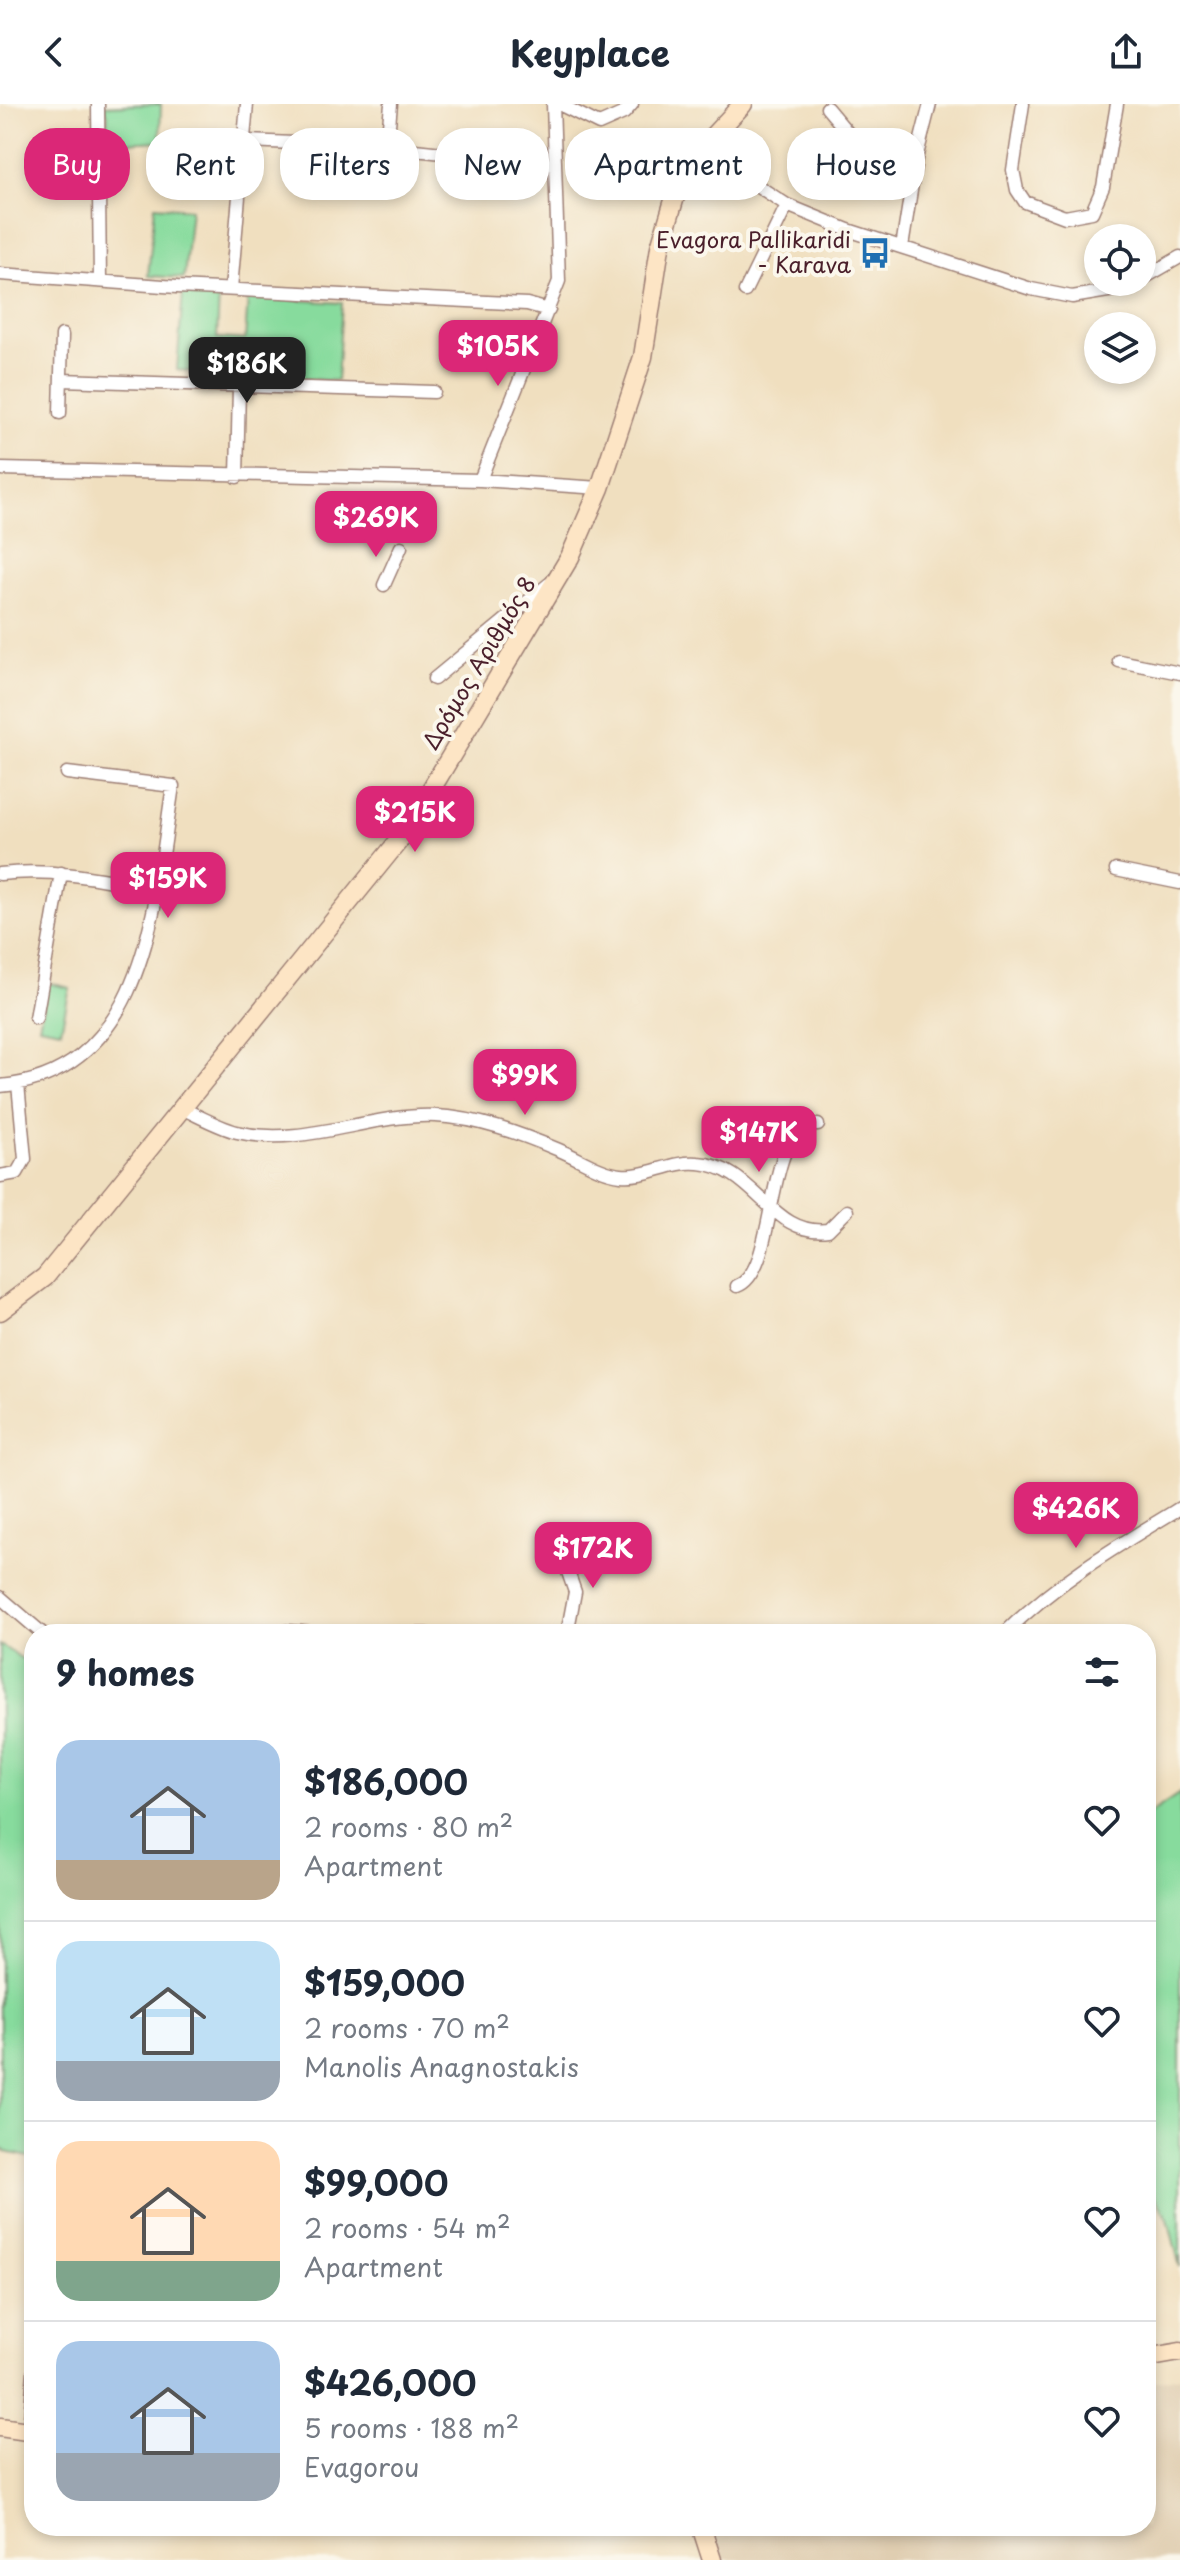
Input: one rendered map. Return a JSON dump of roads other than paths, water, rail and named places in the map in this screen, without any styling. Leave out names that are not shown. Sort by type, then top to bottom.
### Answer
[{"type":"street","points":[[98,104],[100,281]]},
{"type":"street","points":[[247,104],[247,128]]},
{"type":"street","points":[[389,128],[391,104]]},
{"type":"street","points":[[480,480],[559,281],[553,104]]},
{"type":"street","points":[[559,104],[599,124],[624,113],[632,104]]},
{"type":"street","name":"Δρόμος Αριθμός 8","points":[[721,128],[743,104]]},
{"type":"street","points":[[924,128],[930,104]]},
{"type":"street","points":[[1023,104],[1013,170],[1017,190],[1025,202],[1065,217],[1092,212],[1103,187],[1117,104]]},
{"type":"street","points":[[827,108],[844,128]]},
{"type":"street","points":[[419,150],[554,165]]},
{"type":"street","points":[[771,195],[787,205],[848,230],[1031,289],[1072,297],[1084,295]]},
{"type":"street","points":[[231,289],[241,200]]},
{"type":"street","name":"Δρόμος Αριθμός 8","points":[[0,1311],[45,1277],[405,833],[556,582],[600,488],[643,357],[660,247],[674,200]]},
{"type":"street","points":[[902,247],[909,200]]},
{"type":"street","points":[[745,291],[787,205]]},
{"type":"street","points":[[1156,271],[1180,257]]},
{"type":"street","points":[[0,274],[527,304],[549,310]]},
{"type":"street","points":[[60,413],[62,335]]},
{"type":"street","points":[[61,380],[434,392]]},
{"type":"street","points":[[237,477],[239,387]]},
{"type":"street","points":[[0,469],[237,477],[480,480],[600,488]]},
{"type":"street","points":[[384,585],[401,547]]},
{"type":"street","points":[[434,679],[545,586],[556,582]]},
{"type":"street","points":[[1119,661],[1180,673]]},
{"type":"street","points":[[0,1086],[18,1084],[51,1072],[90,1047],[117,1017],[140,970],[173,786],[67,773]]},
{"type":"street","points":[[0,874],[36,870],[156,889]]},
{"type":"street","points":[[1116,870],[1180,883]]},
{"type":"street","points":[[36,1018],[61,873]]},
{"type":"street","points":[[0,1176],[17,1173],[25,1159],[18,1084]]},
{"type":"street","points":[[181,1108],[227,1128],[257,1135],[293,1135],[415,1116],[459,1119],[521,1135],[621,1175],[644,1173],[681,1163],[716,1165],[751,1185],[783,1219],[820,1231],[828,1230],[847,1211]]},
{"type":"street","points":[[737,1286],[750,1276],[772,1210],[773,1187],[793,1138],[806,1125],[818,1125]]},
{"type":"street","points":[[1016,1624],[1081,1568],[1180,1508]]},
{"type":"street","points":[[560,1549],[575,1592],[569,1624]]},
{"type":"street","points":[[0,1597],[31,1624]]},
{"type":"street","points":[[1156,2356],[1180,2352]]},
{"type":"street","points":[[0,2427],[24,2431]]},
{"type":"street","points":[[704,2536],[712,2560]]},
{"type":"place","name":"Evagora Pallikaridi - Karava","points":[[875,253]]}]
